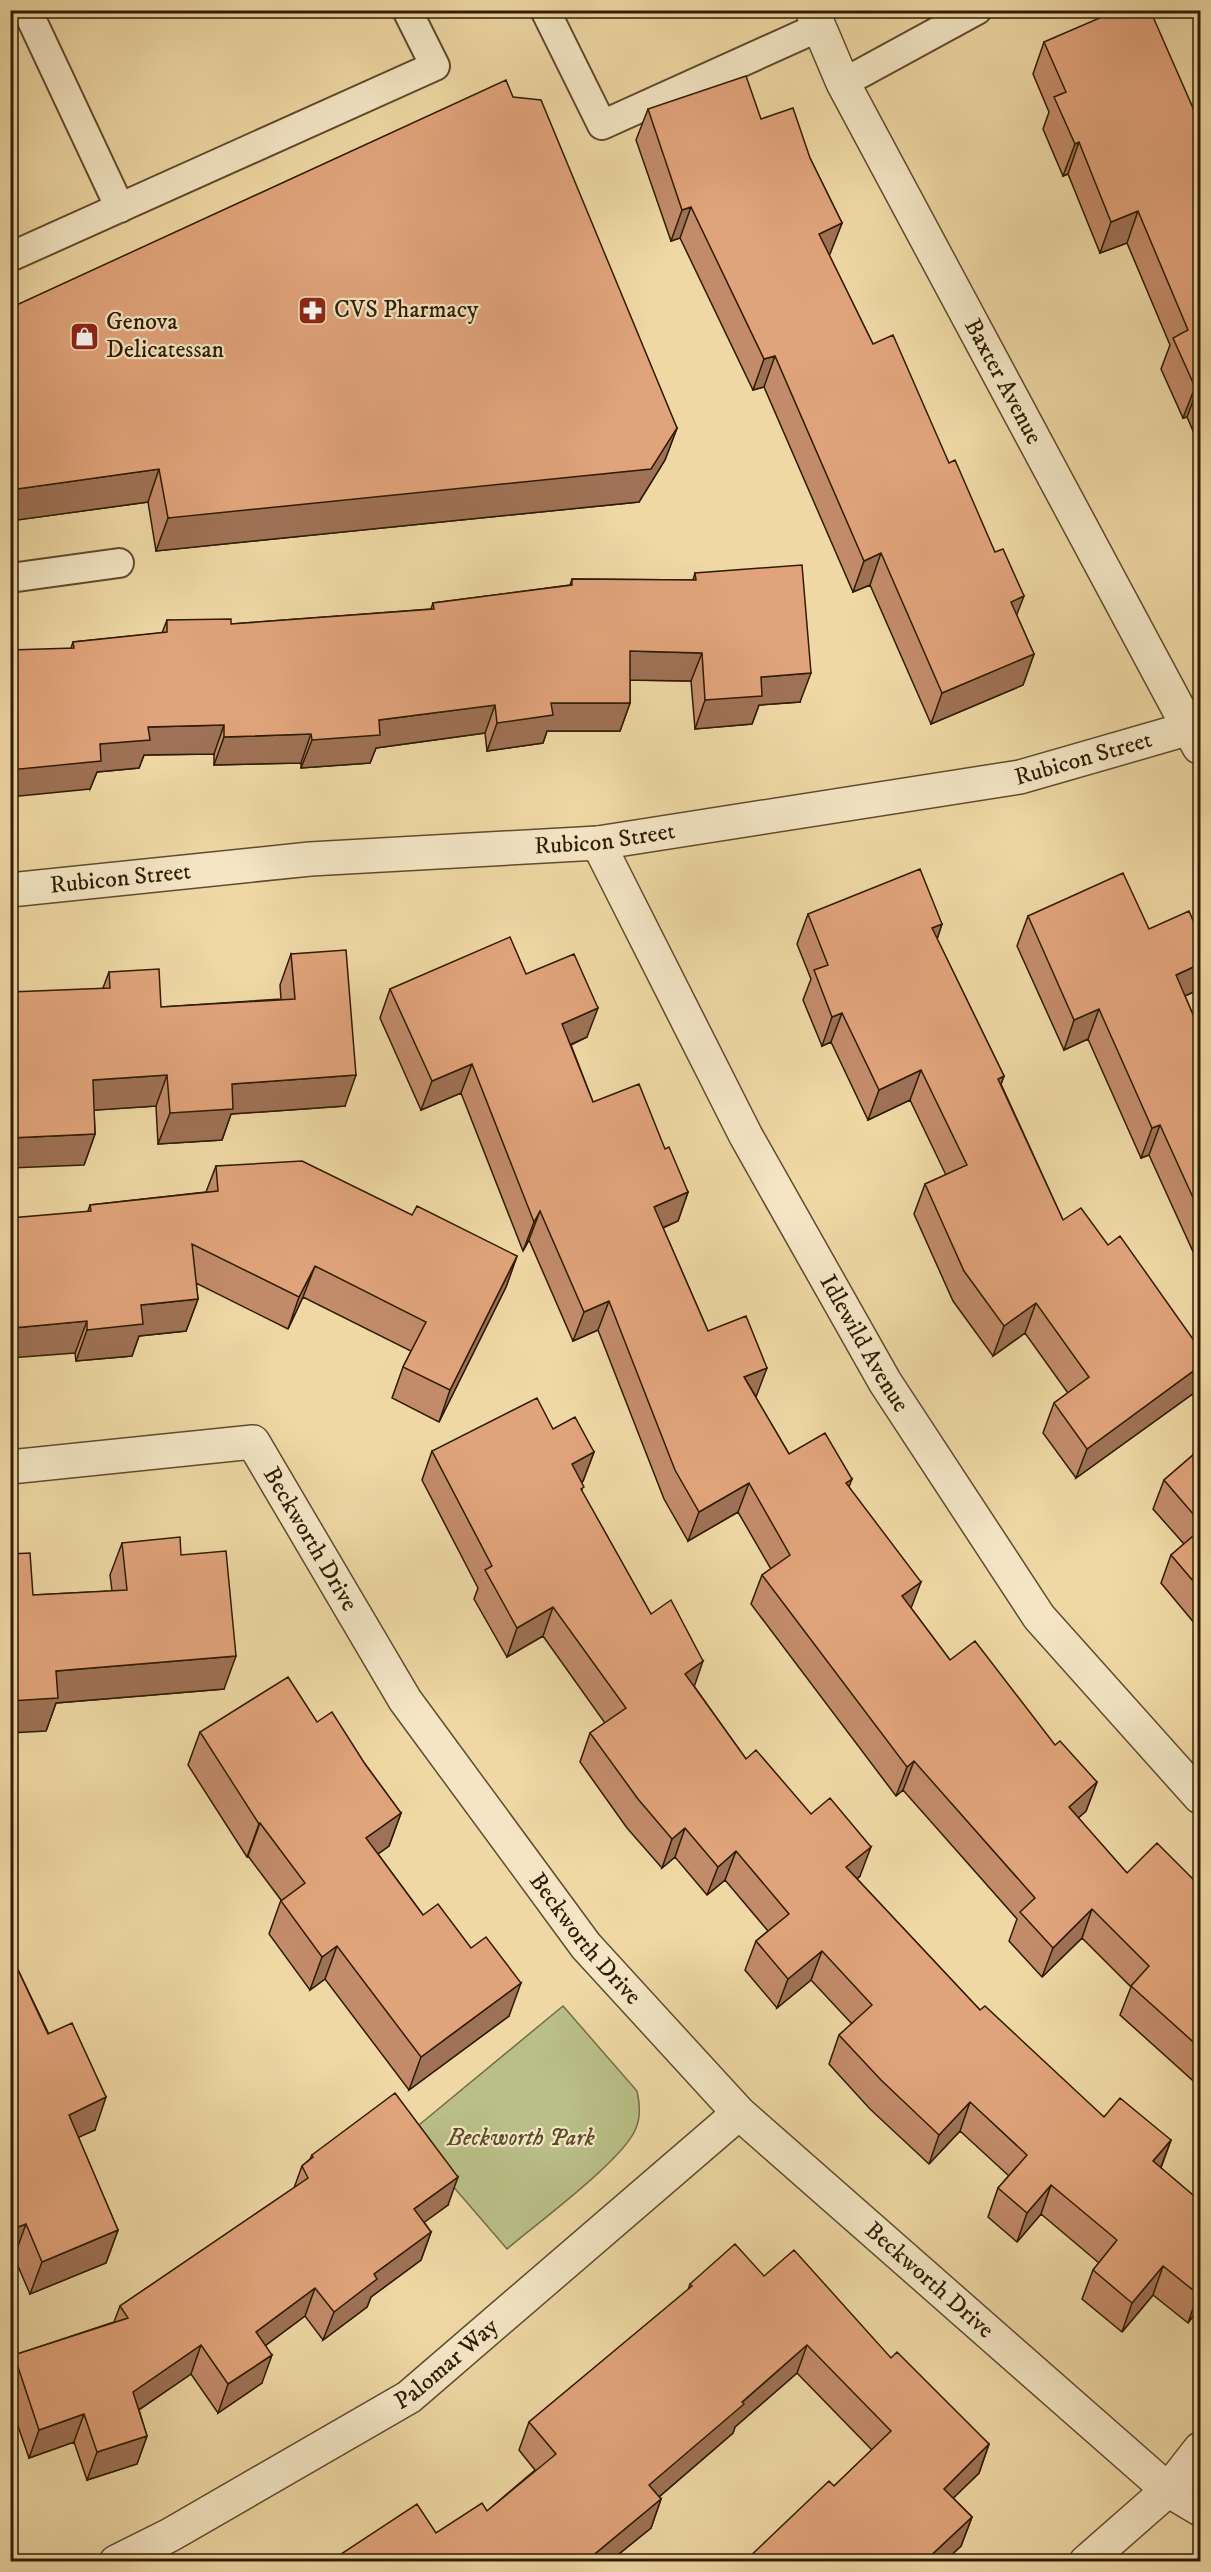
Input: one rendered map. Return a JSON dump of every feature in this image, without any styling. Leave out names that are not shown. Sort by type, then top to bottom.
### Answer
[{"type":"street","name":"Baxter Avenue","points":[[816,19],[843,82],[1195,739]]},
{"type":"street","name":"Rubicon Street","points":[[10,890],[310,859],[598,843],[1020,777],[1195,739]]},
{"type":"street","name":"Idlewild Avenue","points":[[598,843],[746,1136],[885,1382],[1040,1617],[1200,1797]]},
{"type":"street","name":"Beckworth Drive","points":[[10,1467],[253,1442],[405,1700],[586,1946],[739,2113],[1168,2490],[1200,2509]]},
{"type":"street","name":"Palomar Way","points":[[117,2562],[170,2535],[409,2397],[739,2113]]},
{"type":"street","points":[[1086,2562],[1168,2490],[1200,2449]]},
{"type":"lane","points":[[27,10],[120,208]]},
{"type":"lane","points":[[10,257],[435,66],[407,10]]},
{"type":"lane","points":[[544,10],[602,125],[816,19]]},
{"type":"lane","points":[[843,82],[977,10]]},
{"type":"lane","points":[[10,578],[119,563]]},
{"type":"green space","name":"Beckworth Park","points":[[563,2006],[637,2091],[639,2119],[628,2141],[598,2173],[507,2249],[408,2134]]},
{"type":"building","points":[[1118,10],[1150,10],[1200,124],[1200,389],[1199,385],[1195,387],[1173,338],[1188,330],[1138,211],[1111,222],[1079,142],[1075,144],[1054,97],[1066,92],[1044,42]]},
{"type":"building","points":[[746,76],[761,119],[793,108],[810,158],[842,223],[819,234],[873,344],[893,335],[949,463],[955,460],[995,552],[1003,549],[1024,596],[1011,602],[1034,654],[942,693],[881,553],[864,561],[775,356],[764,359],[691,207],[682,210],[648,109]]},
{"type":"building","points":[[506,80],[513,97],[541,100],[677,428],[651,469],[168,518],[159,469],[10,490],[10,308]]},
{"type":"building","points":[[802,565],[811,673],[761,677],[762,696],[705,700],[702,653],[630,651],[630,703],[551,703],[553,715],[497,723],[495,705],[379,720],[380,735],[312,740],[311,734],[224,737],[224,725],[148,727],[150,740],[100,744],[101,761],[10,770],[10,650],[74,648],[73,642],[167,632],[167,620],[231,619],[231,624],[434,609],[433,603],[572,585],[572,579],[696,580],[695,573]]},
{"type":"building","points":[[920,869],[942,924],[932,928],[1004,1076],[998,1079],[1063,1220],[1081,1208],[1108,1245],[1120,1236],[1200,1349],[1200,1366],[1087,1449],[1054,1403],[1089,1377],[1036,1303],[1004,1326],[964,1271],[925,1184],[967,1165],[921,1070],[879,1090],[842,1013],[832,1017],[814,970],[828,965],[808,914]]},
{"type":"building","points":[[1123,873],[1149,929],[1189,911],[1200,937],[1200,964],[1176,975],[1200,1031],[1200,1213],[1160,1125],[1152,1128],[1099,1009],[1074,1020],[1028,916]]},
{"type":"building","points":[[510,937],[526,974],[574,954],[598,1008],[562,1024],[593,1102],[639,1084],[665,1149],[669,1147],[688,1192],[654,1207],[708,1331],[746,1316],[767,1368],[744,1377],[789,1454],[825,1433],[852,1479],[846,1483],[921,1582],[902,1596],[950,1660],[975,1641],[1055,1745],[1060,1741],[1097,1782],[1069,1807],[1127,1873],[1157,1843],[1200,1886],[1200,2048],[1131,1986],[1149,1966],[1092,1909],[1053,1948],[1020,1912],[1035,1898],[914,1761],[907,1767],[762,1575],[790,1555],[749,1483],[699,1512],[675,1470],[609,1301],[584,1312],[540,1211],[534,1222],[472,1064],[432,1081],[390,989]]},
{"type":"building","points":[[346,950],[356,1075],[232,1084],[233,1109],[170,1113],[167,1075],[93,1080],[95,1134],[10,1138],[10,992],[110,988],[109,972],[159,969],[161,1007],[295,999],[291,954]]},
{"type":"building","points":[[302,1161],[412,1215],[417,1206],[517,1256],[450,1390],[403,1367],[426,1322],[315,1266],[299,1297],[192,1244],[198,1299],[141,1305],[143,1324],[87,1330],[87,1321],[13,1328],[14,1346],[10,1346],[10,1218],[91,1211],[90,1205],[218,1191],[216,1166]]},
{"type":"building","points":[[537,1398],[553,1429],[575,1417],[594,1452],[572,1464],[584,1487],[581,1489],[651,1614],[671,1600],[703,1661],[685,1674],[746,1759],[756,1750],[811,1814],[830,1798],[871,1847],[846,1867],[980,2010],[985,2006],[1104,2117],[1120,2098],[1171,2140],[1153,2161],[1200,2201],[1200,2291],[1198,2294],[1163,2266],[1132,2303],[1093,2270],[1117,2240],[1051,2185],[1027,2213],[998,2188],[1027,2155],[970,2102],[939,2135],[881,2080],[839,2035],[872,2005],[822,1951],[788,1979],[756,1941],[789,1914],[736,1851],[718,1867],[685,1828],[672,1839],[638,1799],[590,1733],[626,1708],[553,1607],[517,1628],[485,1570],[492,1566],[432,1451]]},
{"type":"building","points":[[1200,1449],[1200,1522],[1164,1480]]},
{"type":"building","points":[[1200,1530],[1200,1589],[1171,1555]]},
{"type":"building","points":[[180,1537],[181,1555],[226,1551],[236,1656],[56,1671],[58,1698],[10,1701],[10,1554],[30,1553],[33,1595],[127,1590],[122,1543]]},
{"type":"building","points":[[288,1677],[317,1722],[332,1712],[365,1764],[401,1813],[366,1838],[423,1915],[438,1904],[471,1948],[486,1937],[521,1983],[421,2057],[337,1946],[322,1957],[281,1901],[305,1883],[259,1824],[200,1732]]},
{"type":"building","points":[[10,1953],[48,2034],[72,2023],[106,2097],[69,2115],[118,2230],[42,2262],[26,2224],[10,2230]]},
{"type":"building","points":[[395,2093],[458,2177],[414,2209],[431,2232],[374,2274],[377,2279],[334,2312],[315,2288],[256,2332],[272,2355],[228,2384],[201,2345],[133,2392],[147,2436],[97,2452],[84,2414],[39,2430],[14,2355],[128,2318],[120,2306],[308,2178],[302,2166],[313,2157],[312,2155]]},
{"type":"building","points":[[735,2244],[764,2276],[794,2250],[891,2358],[897,2352],[989,2444],[944,2489],[972,2517],[924,2562],[744,2562],[829,2481],[834,2486],[891,2431],[807,2345],[742,2402],[744,2404],[649,2485],[661,2499],[585,2562],[329,2562],[417,2504],[436,2533],[482,2503],[487,2511],[556,2454],[529,2422],[692,2286],[690,2284]]},
{"type":"place","name":"CVS Pharmacy","points":[[313,310]]},
{"type":"place","name":"Genova Delicatessan","points":[[85,336]]}]
